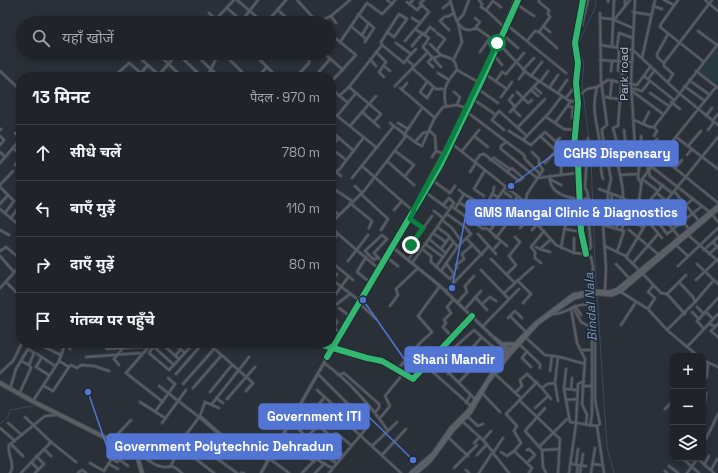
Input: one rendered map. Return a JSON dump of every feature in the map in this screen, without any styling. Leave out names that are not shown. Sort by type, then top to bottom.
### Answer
[{"type":"highway","points":[[0,383],[10,390],[130,450],[138,459],[142,473]]},
{"type":"main road","points":[[619,290],[630,279],[676,245],[714,212],[718,206]]},
{"type":"main road","points":[[416,473],[430,461],[448,437],[467,416],[482,393],[487,382],[495,374],[526,332],[572,296],[592,292],[605,293],[619,290],[680,238],[690,233],[700,222],[714,212]]},
{"type":"main road","points":[[505,356],[505,346],[517,344],[549,314]]},
{"type":"main road","points":[[411,473],[433,454],[451,428],[471,407],[505,356],[511,352]]},
{"type":"street","points":[[219,16],[234,0]]},
{"type":"street","points":[[237,0],[256,16]]},
{"type":"street","points":[[245,16],[258,0]]},
{"type":"street","points":[[272,16],[286,0]]},
{"type":"street","points":[[297,0],[311,16]]},
{"type":"street","points":[[331,16],[350,0]]},
{"type":"street","points":[[340,42],[368,0]]},
{"type":"street","points":[[387,0],[392,4]]},
{"type":"street","points":[[367,3],[381,14],[395,0]]},
{"type":"street","points":[[413,0],[408,3],[418,10],[422,5],[420,3],[424,0]]},
{"type":"street","points":[[458,22],[463,15],[469,0]]},
{"type":"street","points":[[479,0],[482,7],[504,27]]},
{"type":"street","points":[[336,342],[413,211],[444,154],[478,82],[503,35],[517,0]]},
{"type":"street","points":[[392,247],[432,180],[467,112],[494,55],[504,27],[517,0]]},
{"type":"street","points":[[539,0],[539,2],[550,11],[548,14],[550,17],[539,32]]},
{"type":"street","points":[[583,0],[577,24],[575,43],[578,63],[578,109],[573,157],[578,164],[577,173],[582,231],[586,254]]},
{"type":"street","points":[[577,24],[582,25],[588,0]]},
{"type":"street","points":[[612,46],[614,0]]},
{"type":"street","points":[[625,0],[625,6]]},
{"type":"street","points":[[613,20],[630,0]]},
{"type":"street","name":"Park road","points":[[635,0],[631,83],[635,148]]},
{"type":"street","points":[[642,58],[655,0]]},
{"type":"street","points":[[664,0],[674,5]]},
{"type":"street","points":[[678,0],[660,25],[668,34],[704,62]]},
{"type":"street","points":[[705,0],[718,11]]},
{"type":"street","points":[[664,63],[712,0]]},
{"type":"street","points":[[443,8],[451,1],[458,22],[462,42],[454,59],[457,70],[478,82]]},
{"type":"street","points":[[486,10],[493,1],[501,7]]},
{"type":"street","points":[[516,4],[534,16]]},
{"type":"street","points":[[405,41],[429,12],[422,5]]},
{"type":"street","points":[[653,6],[662,10]]},
{"type":"street","points":[[227,8],[235,16]]},
{"type":"street","points":[[278,10],[285,16]]},
{"type":"street","points":[[634,12],[651,15]]},
{"type":"street","points":[[210,13],[213,16]]},
{"type":"street","points":[[449,30],[440,21],[444,17],[454,13]]},
{"type":"street","points":[[600,13],[600,60],[607,126],[602,130],[611,179],[608,192],[607,215]]},
{"type":"street","points":[[358,14],[374,28],[365,42]]},
{"type":"street","points":[[339,96],[349,87],[382,45],[381,42],[387,32],[399,14],[407,19],[394,37],[387,32]]},
{"type":"street","points":[[412,18],[420,23]]},
{"type":"street","points":[[475,18],[480,22],[476,28]]},
{"type":"street","points":[[600,18],[613,20],[633,28]]},
{"type":"street","points":[[458,22],[466,29],[476,28],[498,44],[516,63],[539,82],[571,101],[578,103]]},
{"type":"street","points":[[362,35],[369,23]]},
{"type":"street","points":[[507,25],[546,54],[566,73]]},
{"type":"street","points":[[351,26],[367,39]]},
{"type":"street","points":[[543,26],[550,32]]},
{"type":"street","points":[[412,46],[430,27],[445,39],[437,50]]},
{"type":"street","points":[[416,28],[429,38],[422,46],[441,66]]},
{"type":"street","points":[[527,41],[535,31],[539,32],[558,48]]},
{"type":"street","points":[[654,127],[684,86],[718,44],[698,31]]},
{"type":"street","points":[[618,71],[619,33],[633,38]]},
{"type":"street","points":[[668,34],[657,52],[658,58],[673,74],[668,82]]},
{"type":"street","points":[[503,35],[518,48]]},
{"type":"street","points":[[336,38],[359,57]]},
{"type":"street","points":[[480,52],[490,38]]},
{"type":"street","points":[[396,43],[411,54]]},
{"type":"street","points":[[430,44],[441,55],[454,59]]},
{"type":"street","points":[[382,45],[403,62],[407,60],[416,49]]},
{"type":"street","points":[[600,45],[632,50],[679,93],[718,125]]},
{"type":"street","points":[[617,143],[613,128],[618,126],[624,49]]},
{"type":"street","points":[[376,52],[386,62],[378,72],[384,77]]},
{"type":"street","points":[[396,86],[428,52]]},
{"type":"street","points":[[496,81],[502,72],[506,74],[524,53]]},
{"type":"street","points":[[336,77],[356,55]]},
{"type":"street","points":[[433,67],[428,62],[441,55]]},
{"type":"street","points":[[494,55],[502,65]]},
{"type":"street","points":[[519,79],[534,58]]},
{"type":"street","points":[[370,59],[376,66]]},
{"type":"street","points":[[142,60],[154,72]]},
{"type":"street","points":[[164,60],[177,72]]},
{"type":"street","points":[[161,72],[171,60]]},
{"type":"street","points":[[201,60],[214,72]]},
{"type":"street","points":[[210,72],[216,60]]},
{"type":"street","points":[[230,60],[241,72]]},
{"type":"street","points":[[261,60],[273,72]]},
{"type":"street","points":[[301,72],[309,63],[310,60]]},
{"type":"street","points":[[318,72],[329,60]]},
{"type":"street","points":[[331,60],[342,70]]},
{"type":"street","points":[[407,60],[414,66]]},
{"type":"street","points":[[600,60],[632,62]]},
{"type":"street","points":[[185,61],[196,71]]},
{"type":"street","points":[[611,70],[612,61]]},
{"type":"street","points":[[531,76],[542,62]]},
{"type":"street","points":[[120,72],[128,63],[140,72]]},
{"type":"street","points":[[142,72],[148,65]]},
{"type":"street","points":[[263,72],[268,66]]},
{"type":"street","points":[[384,66],[390,71]]},
{"type":"street","points":[[577,97],[586,90],[612,80],[637,84],[651,66]]},
{"type":"street","points":[[412,68],[436,90],[444,89]]},
{"type":"street","points":[[446,106],[444,89],[457,70]]},
{"type":"street","points":[[631,88],[642,91],[655,70]]},
{"type":"street","points":[[0,71],[16,86]]},
{"type":"street","points":[[510,112],[548,71]]},
{"type":"street","points":[[635,207],[639,201],[642,179],[648,170],[717,88],[696,71]]},
{"type":"street","points":[[438,73],[449,80]]},
{"type":"street","points":[[485,74],[506,89]]},
{"type":"street","points":[[549,88],[558,75]]},
{"type":"street","points":[[644,76],[674,100]]},
{"type":"street","points":[[558,93],[567,80]]},
{"type":"street","points":[[610,98],[612,80]]},
{"type":"street","points":[[689,80],[710,95]]},
{"type":"street","points":[[427,82],[420,91],[426,98],[434,87]]},
{"type":"street","points":[[501,97],[512,82]]},
{"type":"street","points":[[407,83],[401,89],[435,118]]},
{"type":"street","points":[[684,86],[705,101]]},
{"type":"street","points":[[349,87],[381,114],[374,122]]},
{"type":"street","points":[[534,87],[541,93]]},
{"type":"street","points":[[597,87],[593,109],[600,144],[603,179]]},
{"type":"street","points":[[478,89],[498,103]]},
{"type":"street","points":[[566,98],[573,89]]},
{"type":"street","points":[[531,90],[538,96]]},
{"type":"street","points":[[632,91],[663,114]]},
{"type":"street","points":[[454,92],[460,97],[457,105]]},
{"type":"street","points":[[517,92],[529,103],[532,100]]},
{"type":"street","points":[[336,93],[348,103]]},
{"type":"street","points":[[356,93],[337,116],[376,148]]},
{"type":"street","points":[[650,93],[669,106]]},
{"type":"street","points":[[513,95],[509,100],[515,107]]},
{"type":"street","points":[[350,126],[376,96]]},
{"type":"street","points":[[522,140],[546,117],[562,96]]},
{"type":"street","points":[[605,97],[620,99]]},
{"type":"street","points":[[473,99],[496,115]]},
{"type":"street","points":[[518,127],[545,100]]},
{"type":"street","points":[[556,124],[571,101]]},
{"type":"street","points":[[672,102],[680,109]]},
{"type":"street","points":[[390,123],[421,147],[435,118],[446,106],[457,105],[466,108]]},
{"type":"street","points":[[568,106],[578,109]]},
{"type":"street","points":[[336,218],[362,193],[375,177],[395,151],[422,107]]},
{"type":"street","points":[[572,118],[573,107]]},
{"type":"street","points":[[706,116],[712,108]]},
{"type":"street","points":[[513,109],[520,116]]},
{"type":"street","points":[[504,130],[492,120],[499,111],[527,136]]},
{"type":"street","points":[[362,112],[379,127]]},
{"type":"street","points":[[467,112],[524,155],[525,159],[540,174]]},
{"type":"street","points":[[643,124],[649,112]]},
{"type":"street","points":[[708,130],[718,114]]},
{"type":"street","points":[[546,117],[564,129],[576,130]]},
{"type":"street","points":[[634,119],[643,124],[654,127],[657,131],[654,136]]},
{"type":"street","points":[[398,123],[408,129]]},
{"type":"street","points":[[352,178],[394,126]]},
{"type":"street","points":[[462,151],[479,130]]},
{"type":"street","points":[[624,130],[625,145],[623,159],[640,162]]},
{"type":"street","points":[[415,142],[423,133],[430,131]]},
{"type":"street","points":[[430,131],[435,136],[436,151],[432,157]]},
{"type":"street","points":[[509,131],[532,145],[546,132],[563,145],[545,163]]},
{"type":"street","points":[[688,146],[701,131]]},
{"type":"street","points":[[0,136],[4,140],[0,144]]},
{"type":"street","points":[[474,136],[488,147]]},
{"type":"street","points":[[540,136],[562,157],[561,174]]},
{"type":"street","points":[[641,136],[638,174],[638,179],[641,183]]},
{"type":"street","points":[[676,136],[717,168],[718,165]]},
{"type":"street","points":[[336,141],[338,138],[354,150]]},
{"type":"street","points":[[336,171],[339,170],[364,138]]},
{"type":"street","points":[[588,138],[585,189],[589,198],[591,211]]},
{"type":"street","points":[[626,256],[643,228],[646,219],[666,201],[718,138]]},
{"type":"street","points":[[657,139],[649,151],[648,170],[650,175],[673,192],[700,222]]},
{"type":"street","points":[[506,142],[501,146],[501,149],[537,178],[577,173]]},
{"type":"street","points":[[604,142],[613,142],[649,151],[660,156],[718,203]]},
{"type":"street","points":[[613,142],[619,175],[624,186],[622,230],[624,233],[618,244],[617,252]]},
{"type":"street","points":[[451,143],[525,202],[531,217],[538,223],[550,240],[561,248],[574,253],[586,254],[591,257],[593,262],[592,292]]},
{"type":"street","points":[[0,163],[16,144]]},
{"type":"street","points":[[13,148],[16,151]]},
{"type":"street","points":[[686,155],[692,149]]},
{"type":"street","points":[[336,151],[346,160]]},
{"type":"street","points":[[395,151],[414,165],[405,176]]},
{"type":"street","points":[[436,151],[444,154]]},
{"type":"street","points":[[0,152],[5,157]]},
{"type":"street","points":[[525,202],[528,192],[543,169],[538,164],[539,160],[532,152]]},
{"type":"street","points":[[470,172],[475,162],[482,154],[490,160],[520,181],[523,177],[512,168],[510,169],[494,158],[490,160]]},
{"type":"street","points":[[669,164],[676,155]]},
{"type":"street","points":[[675,168],[682,160]]},
{"type":"street","points":[[387,161],[414,185]]},
{"type":"street","points":[[362,166],[413,211]]},
{"type":"street","points":[[651,167],[702,206],[714,212],[718,222]]},
{"type":"street","points":[[507,172],[510,169]]},
{"type":"street","points":[[484,196],[474,189],[485,170]]},
{"type":"street","points":[[5,213],[14,202],[0,186],[13,171]]},
{"type":"street","points":[[336,172],[341,176]]},
{"type":"street","points":[[619,175],[638,174]]},
{"type":"street","points":[[550,176],[550,184],[556,190],[570,198],[589,198]]},
{"type":"street","points":[[550,179],[561,185]]},
{"type":"street","points":[[642,179],[658,192],[672,208],[683,221],[699,246],[718,260],[696,280]]},
{"type":"street","points":[[432,180],[450,193],[456,186]]},
{"type":"street","points":[[663,185],[645,205],[666,234],[702,206]]},
{"type":"street","points":[[355,186],[388,220],[381,230]]},
{"type":"street","points":[[494,187],[493,194],[487,205],[490,209],[506,186]]},
{"type":"street","points":[[599,189],[631,203],[662,238]]},
{"type":"street","points":[[459,190],[477,202]]},
{"type":"street","points":[[336,191],[372,221],[369,228]]},
{"type":"street","points":[[503,191],[511,198]]},
{"type":"street","points":[[425,192],[447,208]]},
{"type":"street","points":[[455,209],[460,203],[464,194]]},
{"type":"street","points":[[493,194],[498,197]]},
{"type":"street","points":[[609,226],[612,194]]},
{"type":"street","points":[[0,204],[8,195]]},
{"type":"street","points":[[496,238],[511,215],[518,196]]},
{"type":"street","points":[[412,263],[454,202],[449,198],[443,205]]},
{"type":"street","points":[[676,213],[693,199]]},
{"type":"street","points":[[394,210],[402,201]]},
{"type":"street","points":[[460,203],[491,220]]},
{"type":"street","points":[[490,231],[507,203]]},
{"type":"street","points":[[628,217],[631,203]]},
{"type":"street","points":[[573,217],[574,205],[580,205]]},
{"type":"street","points":[[451,206],[483,229],[486,228],[500,242],[507,246]]},
{"type":"street","points":[[662,216],[672,208]]},
{"type":"street","points":[[0,209],[16,222]]},
{"type":"street","points":[[511,215],[515,217],[517,209]]},
{"type":"street","points":[[561,248],[568,210]]},
{"type":"street","points":[[657,210],[680,238]]},
{"type":"street","points":[[11,218],[16,211]]},
{"type":"street","points":[[434,211],[452,228],[462,242]]},
{"type":"street","points":[[468,218],[473,211]]},
{"type":"street","points":[[441,271],[457,247],[471,234],[470,231],[447,214]]},
{"type":"street","points":[[601,217],[610,214],[628,217],[643,228]]},
{"type":"street","points":[[411,245],[432,216]]},
{"type":"street","points":[[520,228],[531,217]]},
{"type":"street","points":[[616,228],[623,217]]},
{"type":"street","points":[[410,219],[423,228]]},
{"type":"street","points":[[532,230],[538,223]]},
{"type":"street","points":[[586,251],[591,248],[589,225]]},
{"type":"street","points":[[605,293],[605,246],[603,226],[609,226],[622,230]]},
{"type":"street","points":[[437,227],[448,235],[457,247]]},
{"type":"street","points":[[678,266],[718,228]]},
{"type":"street","points":[[565,229],[576,231]]},
{"type":"street","points":[[0,230],[9,235]]},
{"type":"street","points":[[629,230],[660,255]]},
{"type":"street","points":[[541,263],[535,258],[535,252],[532,247],[544,231]]},
{"type":"street","points":[[336,232],[379,269]]},
{"type":"street","points":[[433,233],[446,242]]},
{"type":"street","points":[[478,234],[496,254]]},
{"type":"street","points":[[633,263],[658,234]]},
{"type":"street","points":[[348,261],[368,235]]},
{"type":"street","points":[[377,257],[374,260],[365,251],[382,235],[387,239],[374,253],[383,263]]},
{"type":"street","points":[[507,274],[516,265],[509,256],[520,242],[515,237]]},
{"type":"street","points":[[704,250],[718,237]]},
{"type":"street","points":[[428,238],[446,252]]},
{"type":"street","points":[[441,249],[449,238]]},
{"type":"street","points":[[467,238],[482,255]]},
{"type":"street","points":[[574,238],[574,253]]},
{"type":"street","points":[[540,250],[550,240]]},
{"type":"street","points":[[493,250],[500,242]]},
{"type":"street","points":[[709,254],[718,247],[713,242]]},
{"type":"street","points":[[436,267],[454,243]]},
{"type":"street","points":[[426,244],[443,257]]},
{"type":"street","points":[[457,268],[456,265],[464,259],[462,254],[472,245]]},
{"type":"street","points":[[676,245],[688,256]]},
{"type":"street","points":[[445,291],[482,255],[489,246]]},
{"type":"street","points":[[605,246],[626,256],[661,293],[667,294],[685,314]]},
{"type":"street","points":[[0,251],[6,247],[16,255]]},
{"type":"street","points":[[392,247],[440,286],[511,352]]},
{"type":"street","points":[[536,247],[540,250],[550,252]]},
{"type":"street","points":[[422,249],[432,257],[430,261],[450,279],[454,275],[446,263]]},
{"type":"street","points":[[408,260],[415,250]]},
{"type":"street","points":[[0,256],[14,272],[0,289]]},
{"type":"street","points":[[366,257],[357,272],[371,283]]},
{"type":"street","points":[[386,257],[398,266]]},
{"type":"street","points":[[491,259],[514,282]]},
{"type":"street","points":[[616,264],[630,279]]},
{"type":"street","points":[[697,264],[718,284]]},
{"type":"street","points":[[336,266],[353,280]]},
{"type":"street","points":[[504,293],[514,282],[533,267]]},
{"type":"street","points":[[390,306],[398,295],[396,289],[418,268]]},
{"type":"street","points":[[481,270],[509,299]]},
{"type":"street","points":[[667,294],[686,275]]},
{"type":"street","points":[[336,293],[349,276]]},
{"type":"street","points":[[458,302],[467,292],[465,286],[474,276]]},
{"type":"street","points":[[517,280],[531,294],[523,302]]},
{"type":"street","points":[[667,330],[685,314],[714,280]]},
{"type":"street","points":[[6,282],[16,292]]},
{"type":"street","points":[[679,282],[693,297],[695,302]]},
{"type":"street","points":[[336,283],[359,302],[376,319]]},
{"type":"street","points":[[398,370],[419,344],[432,332],[418,316],[440,286]]},
{"type":"street","points":[[648,309],[655,298],[648,291],[654,286]]},
{"type":"street","points":[[483,326],[519,289]]},
{"type":"street","points":[[619,290],[648,309],[667,330],[694,353]]},
{"type":"street","points":[[465,309],[481,291]]},
{"type":"street","points":[[336,304],[350,294]]},
{"type":"street","points":[[475,297],[487,310]]},
{"type":"street","points":[[482,304],[490,297],[496,301]]},
{"type":"street","points":[[704,328],[697,322],[718,298]]},
{"type":"street","points":[[452,336],[443,327],[446,323],[444,320],[451,313],[447,307],[454,299]]},
{"type":"street","points":[[621,324],[636,302]]},
{"type":"street","points":[[549,314],[558,314],[573,307],[585,304],[592,305],[592,415],[590,426]]},
{"type":"street","points":[[573,307],[581,315]]},
{"type":"street","points":[[573,307],[581,322],[592,328]]},
{"type":"street","points":[[573,307],[577,344],[582,350],[585,364],[582,404],[587,416],[586,425]]},
{"type":"street","points":[[339,308],[351,317]]},
{"type":"street","points":[[696,308],[713,320]]},
{"type":"street","points":[[522,318],[515,311],[509,317],[526,332]]},
{"type":"street","points":[[692,312],[699,319]]},
{"type":"street","points":[[687,347],[718,314]]},
{"type":"street","points":[[261,473],[332,348],[382,361],[414,379],[472,316]]},
{"type":"street","points":[[592,324],[595,326],[596,408],[600,424],[597,426],[603,473]]},
{"type":"street","points":[[710,324],[717,325]]},
{"type":"street","points":[[717,325],[711,331],[718,337]]},
{"type":"street","points":[[336,330],[341,334]]},
{"type":"street","points":[[476,400],[459,382],[448,374],[441,364],[453,349],[474,330],[505,356]]},
{"type":"street","points":[[448,374],[482,337]]},
{"type":"street","points":[[525,337],[543,354],[585,364]]},
{"type":"street","points":[[517,344],[527,351],[540,364],[540,368]]},
{"type":"street","points":[[459,382],[493,346]]},
{"type":"street","points":[[0,373],[13,361],[20,348]]},
{"type":"street","points":[[46,348],[61,355]]},
{"type":"street","points":[[33,401],[50,375],[64,348]]},
{"type":"street","points":[[106,348],[142,348]]},
{"type":"street","points":[[119,365],[114,360],[122,348]]},
{"type":"street","points":[[148,348],[126,373],[162,402]]},
{"type":"street","points":[[153,348],[149,353],[168,370],[190,348]]},
{"type":"street","points":[[156,348],[174,365]]},
{"type":"street","points":[[166,348],[179,359]]},
{"type":"street","points":[[176,374],[199,348]]},
{"type":"street","points":[[175,356],[180,349],[185,353]]},
{"type":"street","points":[[182,384],[214,349],[253,384],[246,391]]},
{"type":"street","points":[[10,390],[16,369],[26,350],[34,352],[29,365],[31,368],[19,394]]},
{"type":"street","points":[[582,350],[592,350]]},
{"type":"street","points":[[527,351],[522,358],[531,367]]},
{"type":"street","points":[[86,357],[140,353]]},
{"type":"street","points":[[38,354],[55,366]]},
{"type":"street","points":[[193,388],[221,356]]},
{"type":"street","points":[[550,371],[552,356]]},
{"type":"street","points":[[42,357],[36,367],[50,375]]},
{"type":"street","points":[[212,404],[249,357]]},
{"type":"street","points":[[558,357],[555,383],[558,401]]},
{"type":"street","points":[[21,361],[29,365]]},
{"type":"street","points":[[58,361],[69,367],[71,365],[77,368],[81,365],[109,370]]},
{"type":"street","points":[[706,378],[707,362],[718,367]]},
{"type":"street","points":[[324,363],[375,412],[388,431]]},
{"type":"street","points":[[210,392],[232,365]]},
{"type":"street","points":[[426,366],[471,407]]},
{"type":"street","points":[[43,386],[53,391],[69,367]]},
{"type":"street","points":[[227,399],[255,367]]},
{"type":"street","points":[[566,368],[564,389],[570,422],[597,426]]},
{"type":"street","points":[[318,373],[369,425],[361,436],[336,462],[329,473]]},
{"type":"street","points":[[338,375],[344,373],[379,404],[379,408],[375,412]]},
{"type":"street","points":[[380,418],[390,406],[384,396],[403,374]]},
{"type":"street","points":[[495,374],[560,439],[558,473]]},
{"type":"street","points":[[515,393],[522,386],[520,380],[528,374],[551,399]]},
{"type":"street","points":[[156,412],[175,384],[168,378]]},
{"type":"street","points":[[571,389],[572,378]]},
{"type":"street","points":[[569,473],[576,424],[577,390],[579,382],[584,381]]},
{"type":"street","points":[[501,452],[507,456],[514,452],[521,443],[514,431],[517,426],[506,414],[536,382]]},
{"type":"street","points":[[542,388],[547,384],[555,383]]},
{"type":"street","points":[[159,386],[222,436],[222,439],[225,438],[269,460],[289,473]]},
{"type":"street","points":[[583,386],[592,386]]},
{"type":"street","points":[[564,389],[577,390]]},
{"type":"street","points":[[162,423],[186,390]]},
{"type":"street","points":[[317,390],[342,412]]},
{"type":"street","points":[[482,393],[500,412]]},
{"type":"street","points":[[466,403],[471,395]]},
{"type":"street","points":[[535,408],[548,396]]},
{"type":"street","points":[[298,428],[325,397]]},
{"type":"street","points":[[216,398],[223,404]]},
{"type":"street","points":[[566,400],[577,399]]},
{"type":"street","points":[[170,466],[179,446],[199,417],[206,401],[219,408]]},
{"type":"street","points":[[140,402],[165,418]]},
{"type":"street","points":[[334,421],[349,404]]},
{"type":"street","points":[[665,409],[670,404]]},
{"type":"street","points":[[318,406],[343,428],[348,426],[361,436],[401,473]]},
{"type":"street","points":[[545,408],[525,431],[542,450],[543,467],[546,473]]},
{"type":"street","points":[[706,439],[718,414]]},
{"type":"street","points":[[10,473],[13,466],[8,448],[11,444],[47,415],[59,415]]},
{"type":"street","points":[[309,416],[331,437],[336,433],[351,446]]},
{"type":"street","points":[[467,416],[478,426],[483,424]]},
{"type":"street","points":[[25,418],[76,462]]},
{"type":"street","points":[[539,447],[567,419]]},
{"type":"street","points":[[111,441],[131,420]]},
{"type":"street","points":[[291,421],[322,454],[336,462]]},
{"type":"street","points":[[462,421],[487,444],[497,461],[509,473]]},
{"type":"street","points":[[372,446],[397,422]]},
{"type":"street","points":[[8,424],[22,435]]},
{"type":"street","points":[[306,438],[319,425]]},
{"type":"street","points":[[0,428],[14,441]]},
{"type":"street","points":[[382,455],[406,429]]},
{"type":"street","points":[[483,440],[491,431]]},
{"type":"street","points":[[285,433],[314,462]]},
{"type":"street","points":[[448,437],[468,456]]},
{"type":"street","points":[[474,443],[480,437]]},
{"type":"street","points":[[479,473],[503,438]]},
{"type":"street","points":[[21,473],[51,442]]},
{"type":"street","points":[[11,444],[23,456]]},
{"type":"street","points":[[477,455],[487,444]]},
{"type":"street","points":[[90,463],[104,472],[120,445]]},
{"type":"street","points":[[332,445],[343,455]]},
{"type":"street","points":[[454,468],[468,456],[477,445]]},
{"type":"street","points":[[179,446],[214,473]]},
{"type":"street","points":[[542,450],[560,448]]},
{"type":"street","points":[[591,473],[594,448]]},
{"type":"street","points":[[44,449],[51,456]]},
{"type":"street","points":[[577,473],[578,449]]},
{"type":"street","points":[[130,450],[140,454],[157,466],[175,467],[182,473]]},
{"type":"street","points":[[527,450],[530,450],[535,455],[527,463]]},
{"type":"street","points":[[514,452],[532,468],[528,473]]},
{"type":"street","points":[[580,473],[583,454]]},
{"type":"street","points":[[594,455],[601,455]]},
{"type":"street","points":[[35,473],[44,464],[36,456]]},
{"type":"street","points":[[704,465],[709,456]]},
{"type":"street","points":[[216,458],[237,473]]},
{"type":"street","points":[[112,459],[118,462],[120,460],[128,466]]},
{"type":"street","points":[[302,473],[317,459],[332,468]]},
{"type":"street","points":[[711,470],[717,459]]},
{"type":"street","points":[[685,461],[699,473]]},
{"type":"street","points":[[688,473],[696,461]]},
{"type":"street","points":[[701,461],[714,473]]},
{"type":"street","points":[[31,462],[39,469]]},
{"type":"street","points":[[315,473],[324,463]]},
{"type":"street","points":[[109,464],[118,469]]},
{"type":"street","points":[[571,464],[586,466]]},
{"type":"street","points":[[592,464],[603,465]]},
{"type":"street","points":[[669,466],[678,473]]},
{"type":"street","points":[[78,473],[82,470],[86,473]]},
{"type":"street","points":[[466,470],[469,473]]},
{"type":"green space","points":[[718,46],[718,86],[698,70]]},
{"type":"waterway","name":"Bindal Nala","points":[[596,0],[595,8],[577,46],[584,63],[582,83],[591,158],[596,289]]},
{"type":"waterway","name":"Bindal Nala","points":[[597,294],[607,447],[614,473]]},
{"type":"waterway","points":[[0,424],[8,417],[10,410],[33,406]]},
{"type":"cycle path","points":[[336,342],[440,166],[481,82],[518,0]]},
{"type":"cycle path","points":[[583,0],[575,43],[578,63],[576,83],[578,103],[573,157],[578,164],[581,231],[586,254]]},
{"type":"cycle path","points":[[333,348],[382,361],[413,379],[472,316]]},
{"type":"cycle path","points":[[327,357],[332,348]]},
{"type":"place","name":"CGHS Dispensary","points":[[511,186]]},
{"type":"place","name":"GMS Mangal Clinic & Diagnostics","points":[[452,288]]},
{"type":"place","name":"Shani Mandir","points":[[363,300]]},
{"type":"place","name":"Government Polytechnic Dehradun","points":[[88,392]]},
{"type":"place","name":"Government ITI","points":[[413,460]]},
{"type":"route","points":[[411,245],[423,228],[410,219],[414,211],[413,210],[444,154],[497,43]]}]
